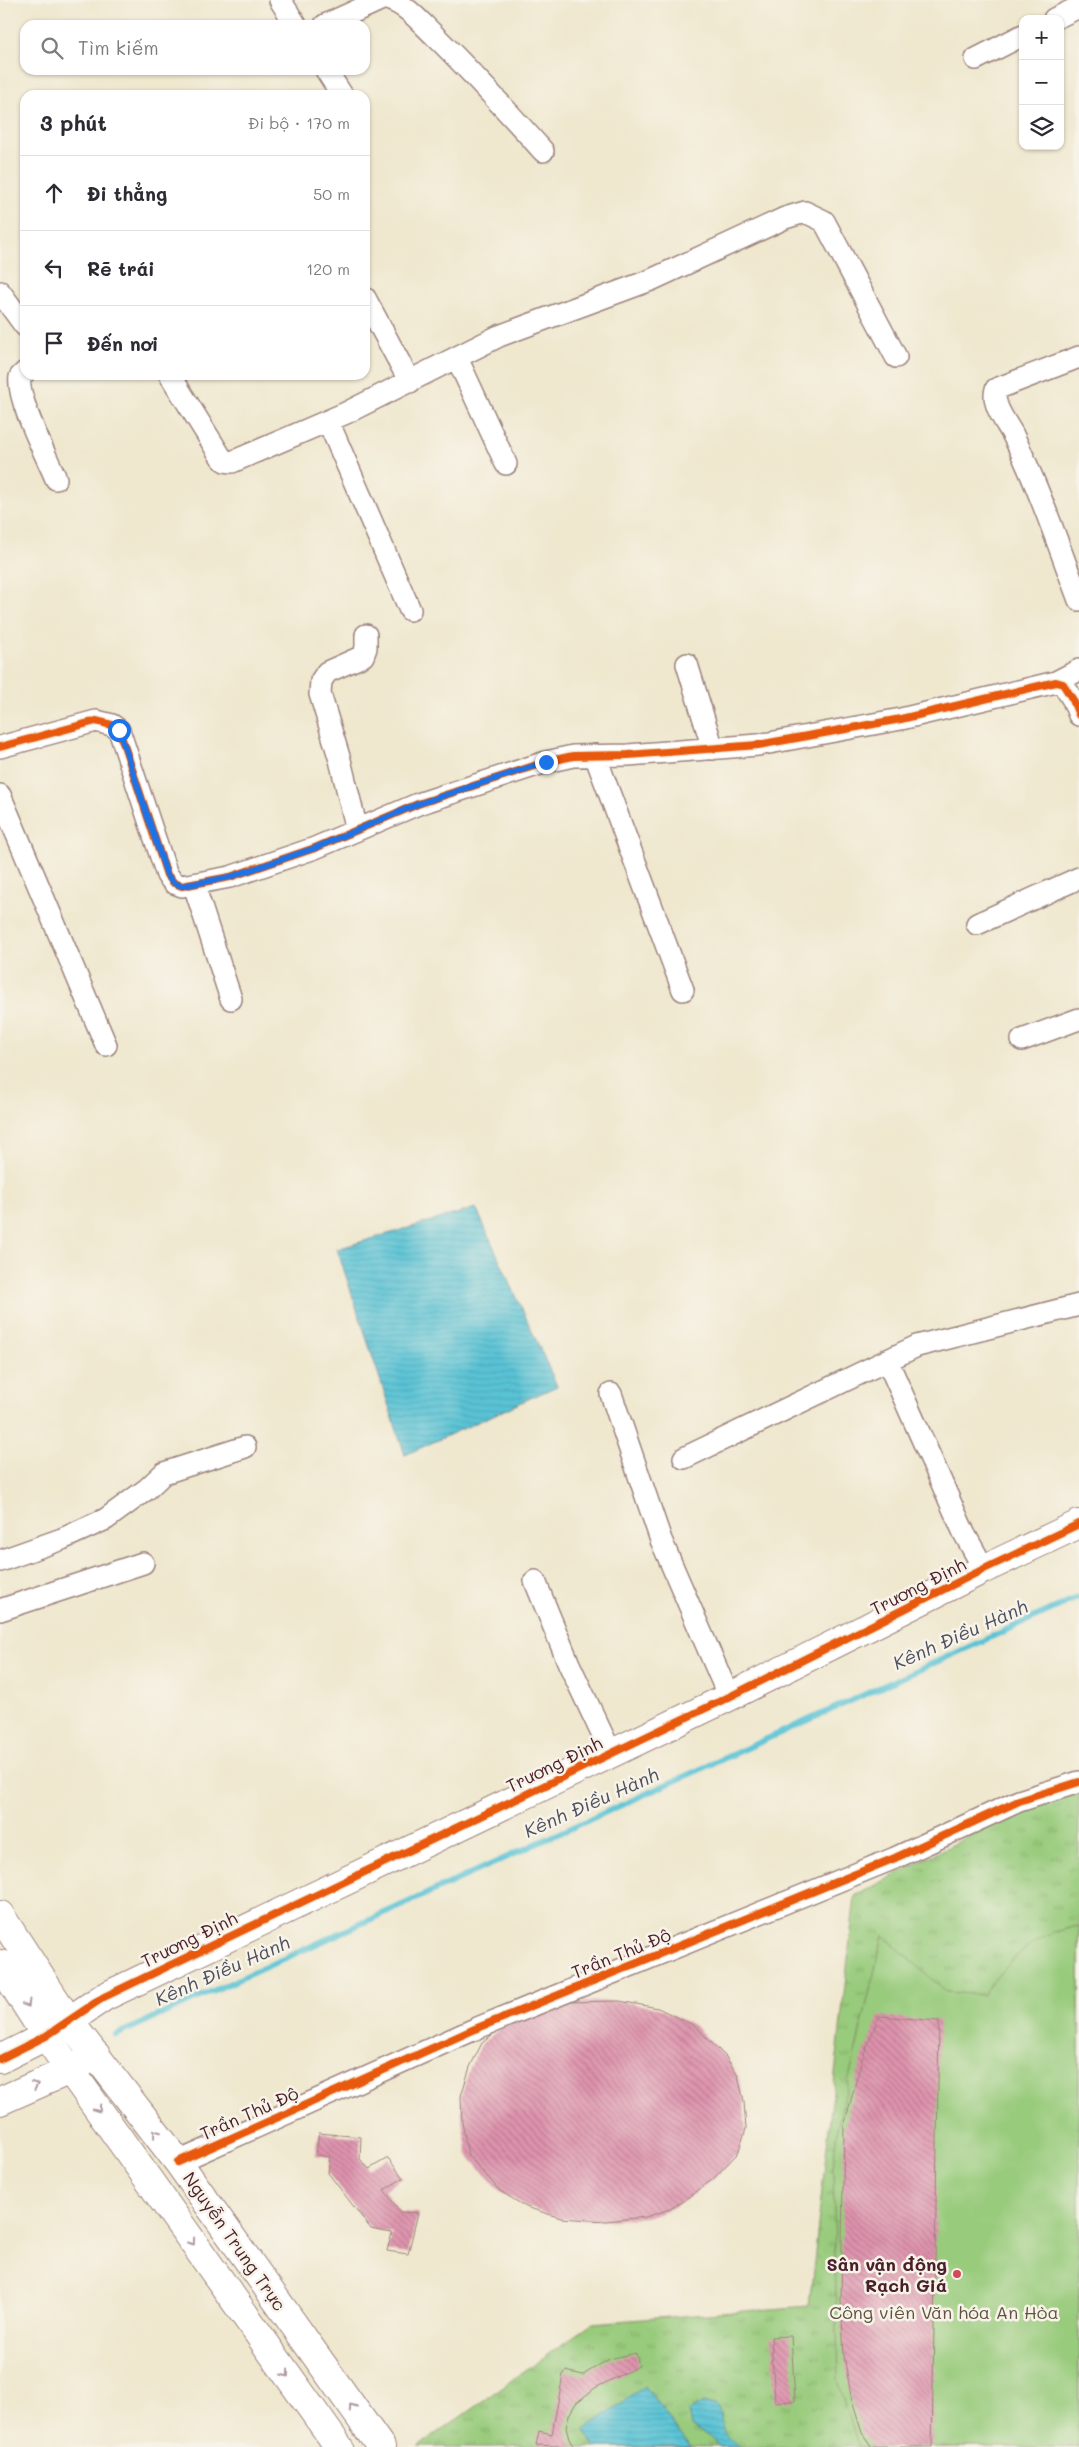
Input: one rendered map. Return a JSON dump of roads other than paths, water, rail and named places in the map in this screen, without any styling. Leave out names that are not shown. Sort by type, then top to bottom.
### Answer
[{"type":"street","points":[[280,0],[293,20]]},
{"type":"street","points":[[336,20],[378,0]]},
{"type":"street","points":[[390,0],[398,3],[411,14],[473,73],[543,151]]},
{"type":"street","points":[[1062,15],[1079,7]]},
{"type":"street","points":[[976,59],[1019,37]]},
{"type":"street","points":[[329,75],[339,90]]},
{"type":"street","points":[[173,380],[225,461],[232,462],[328,421],[410,382],[499,336],[651,280],[785,218],[805,212],[824,221],[896,357]]},
{"type":"street","points":[[0,292],[20,319]]},
{"type":"street","points":[[370,307],[410,382]]},
{"type":"street","points":[[1079,357],[996,389],[994,394],[995,401],[1013,436],[1052,528],[1079,600]]},
{"type":"street","points":[[457,358],[506,464]]},
{"type":"street","points":[[20,380],[20,388],[29,415],[56,479]]},
{"type":"street","points":[[328,421],[410,610]]},
{"type":"street","points":[[357,830],[340,760],[320,694],[321,681],[327,672],[363,656],[366,648],[366,635]]},
{"type":"street","points":[[687,664],[713,749]]},
{"type":"street","points":[[0,747],[96,721],[112,725],[119,730],[167,875],[174,883],[182,886],[230,877],[266,865],[418,804],[546,762],[573,756],[758,745],[815,736],[901,719],[1056,682],[1079,670]]},
{"type":"street","points":[[1056,682],[1063,684],[1073,700],[1079,715]]},
{"type":"street","points":[[594,755],[683,990]]},
{"type":"street","points":[[0,795],[106,1045]]},
{"type":"street","points":[[977,924],[1079,878]]},
{"type":"street","points":[[194,885],[232,1000]]},
{"type":"street","points":[[1022,1040],[1079,1019]]},
{"type":"street","points":[[684,1458],[917,1346],[1079,1304]]},
{"type":"street","points":[[887,1360],[964,1534],[984,1569]]},
{"type":"street","points":[[611,1394],[660,1540],[729,1697]]},
{"type":"street","points":[[0,1561],[62,1539],[106,1519],[147,1489],[164,1473],[245,1448]]},
{"type":"street","name":"Trương Định","points":[[0,2059],[46,2036],[104,1997],[729,1697],[984,1569],[1079,1524]]},
{"type":"street","points":[[0,1610],[143,1563]]},
{"type":"street","points":[[535,1581],[569,1664],[611,1753]]},
{"type":"street","name":"Trần Thủ Độ","points":[[178,2162],[475,2028],[895,1858],[1019,1801],[1079,1782]]},
{"type":"street","name":"Nguyễn Trung Trực","points":[[0,1915],[69,2022],[178,2162],[380,2447]]},
{"type":"street","name":"Nguyễn Trung Trực","points":[[0,1964],[46,2036],[339,2447]]},
{"type":"street","points":[[0,2101],[70,2070],[96,2055]]},
{"type":"street","points":[[252,2327],[283,2309]]},
{"type":"water","points":[[476,1208],[557,1386],[405,1455],[337,1249]]},
{"type":"water","points":[[645,2386],[690,2447],[596,2447],[584,2430]]},
{"type":"water","points":[[703,2402],[717,2406],[726,2434],[734,2443],[741,2447],[718,2447],[715,2441],[691,2426],[688,2412]]},
{"type":"waterway","name":"Kênh Điều Hành","points":[[116,2035],[1079,1597]]},
{"type":"place","name":"Sân vận động Rạch Giá","points":[[957,2274]]},
{"type":"park label","name":"Công viên Văn hóa An Hòa","points":[[944,2312]]}]
